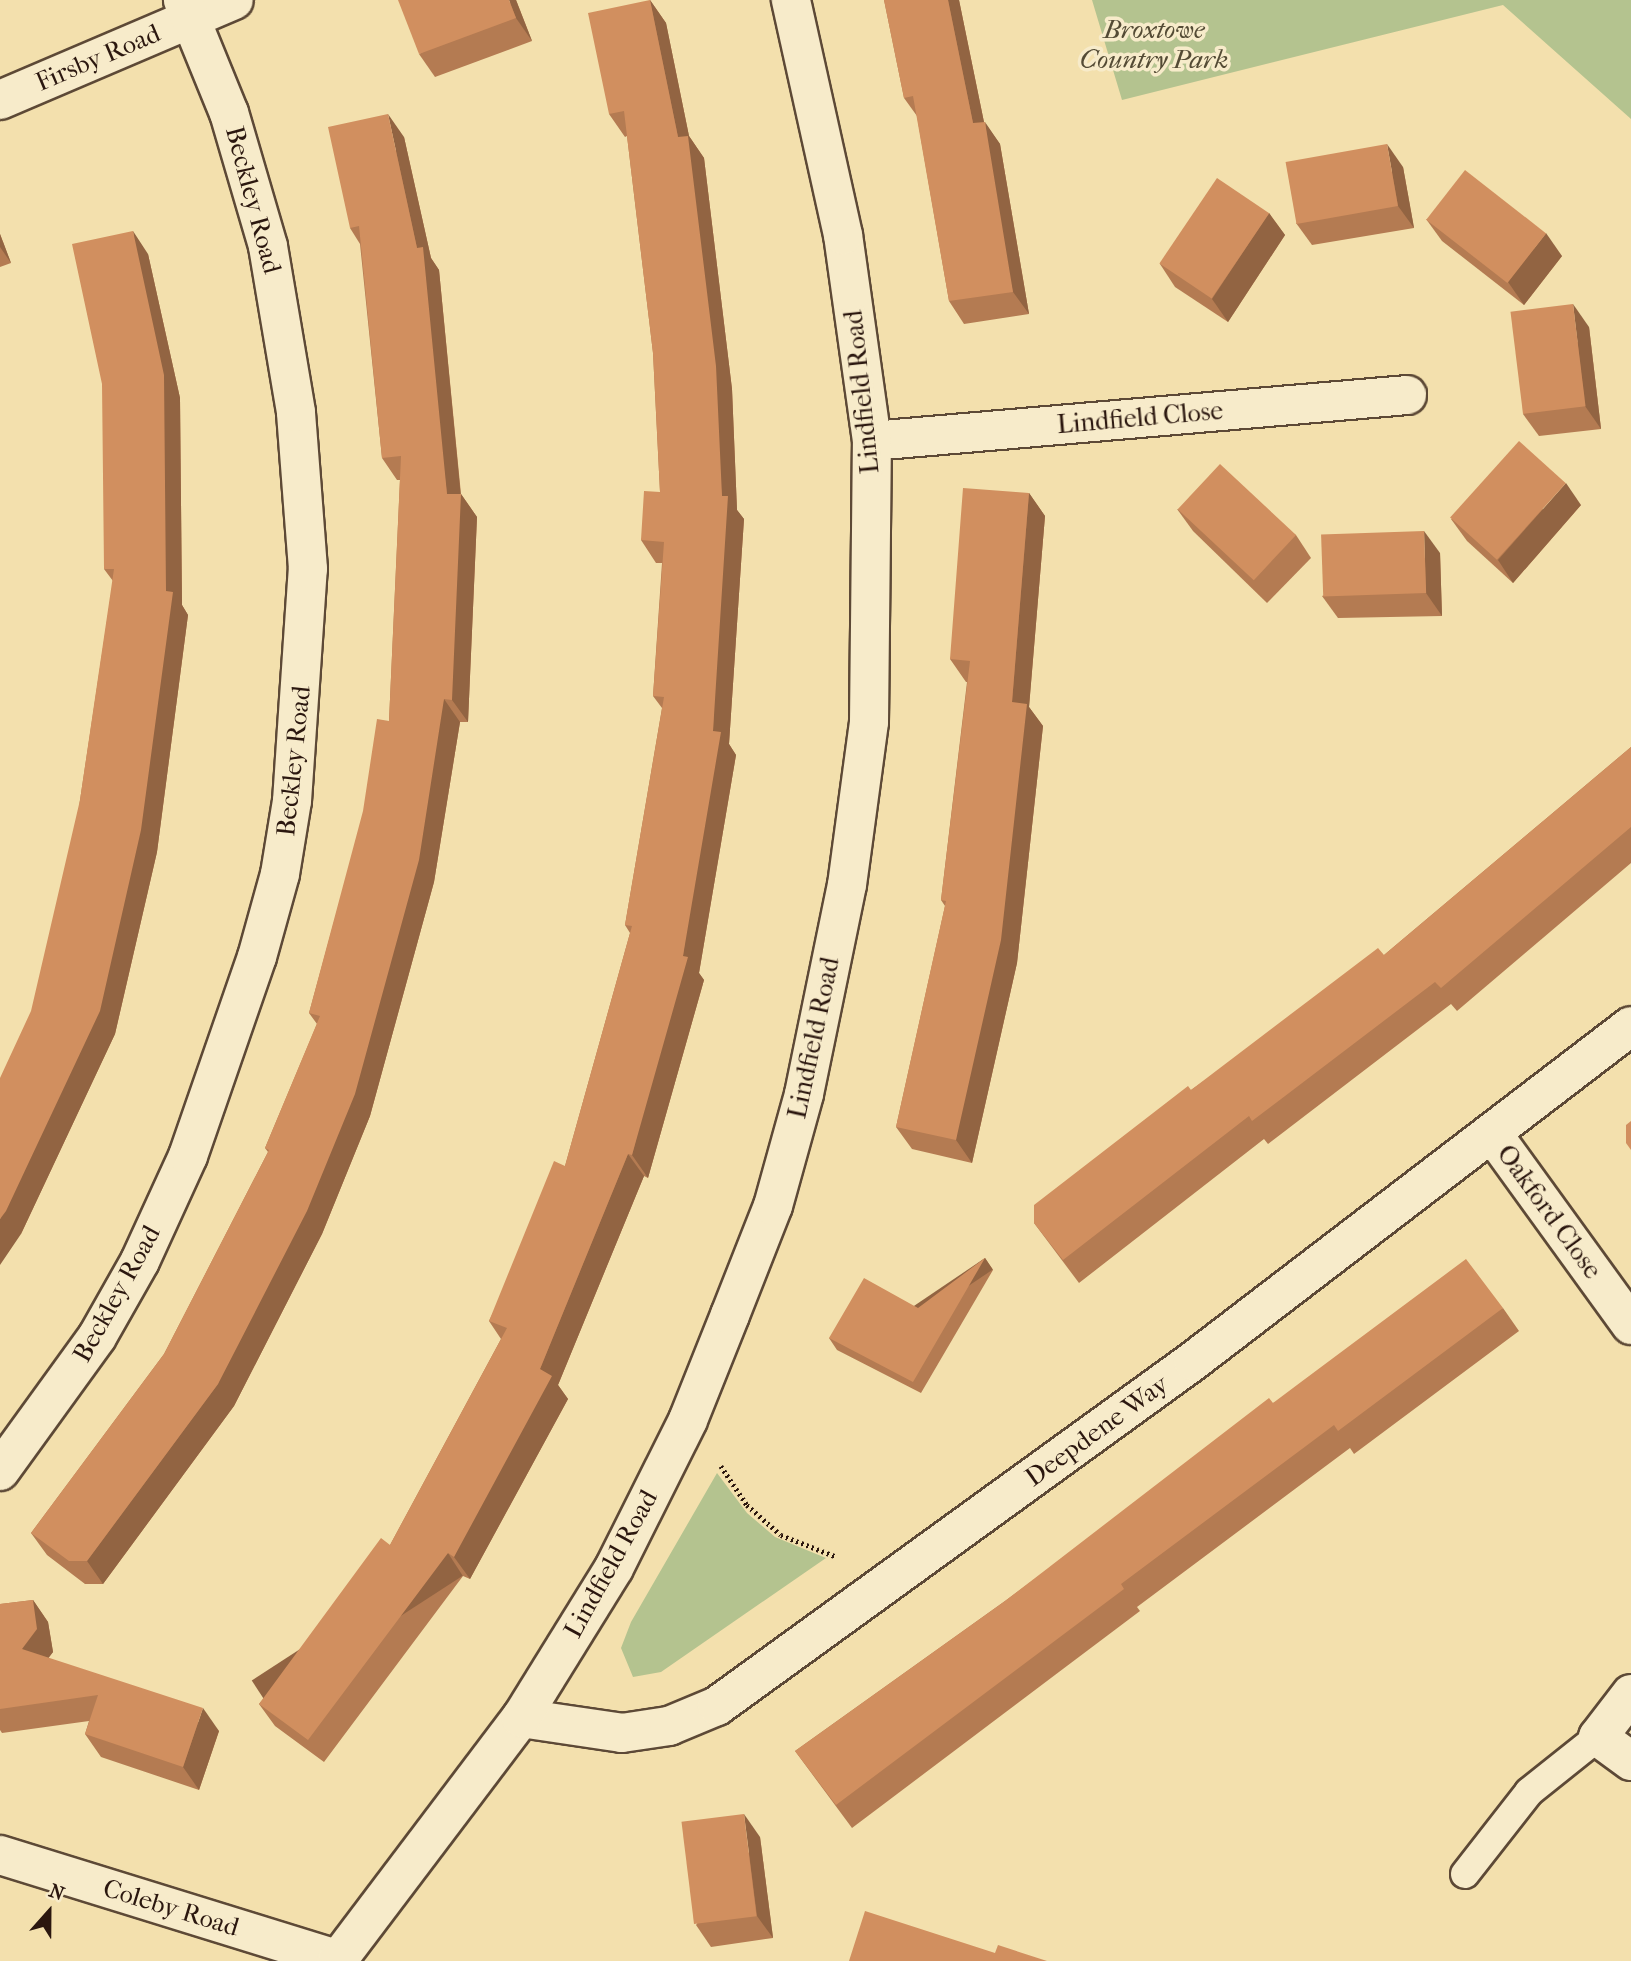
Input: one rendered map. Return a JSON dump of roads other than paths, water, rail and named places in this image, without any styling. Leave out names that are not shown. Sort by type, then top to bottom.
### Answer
[{"type":"street","name":"Firsby Road","points":[[0,100],[187,9],[234,0]]},
{"type":"street","name":"Lindfield Road","points":[[339,1961],[521,1718],[614,1567],[688,1420],[773,1206],[804,1094],[847,885],[869,722],[872,441],[843,235],[791,0]]},
{"type":"street","name":"Beckley Road","points":[[0,1471],[97,1337],[140,1261],[188,1156],[257,957],[280,874],[292,801],[307,569],[296,412],[268,246],[229,113],[187,9]]},
{"type":"street","name":"Lindfield Close","points":[[872,441],[1407,395]]},
{"type":"street","name":"Deepdene Way","points":[[521,1718],[622,1733],[669,1726],[717,1706],[894,1579],[1492,1133],[1631,1026]]},
{"type":"street","name":"Oakford Close","points":[[1492,1133],[1631,1325]]},
{"type":"street","points":[[1631,1694],[1598,1737],[1631,1761]]},
{"type":"street","name":"Coleby Road","points":[[0,1855],[339,1961]]},
{"type":"lane","points":[[1465,1874],[1529,1792],[1598,1737]]},
{"type":"park label","name":"Broxtowe Country Park","points":[[1154,45]]}]
